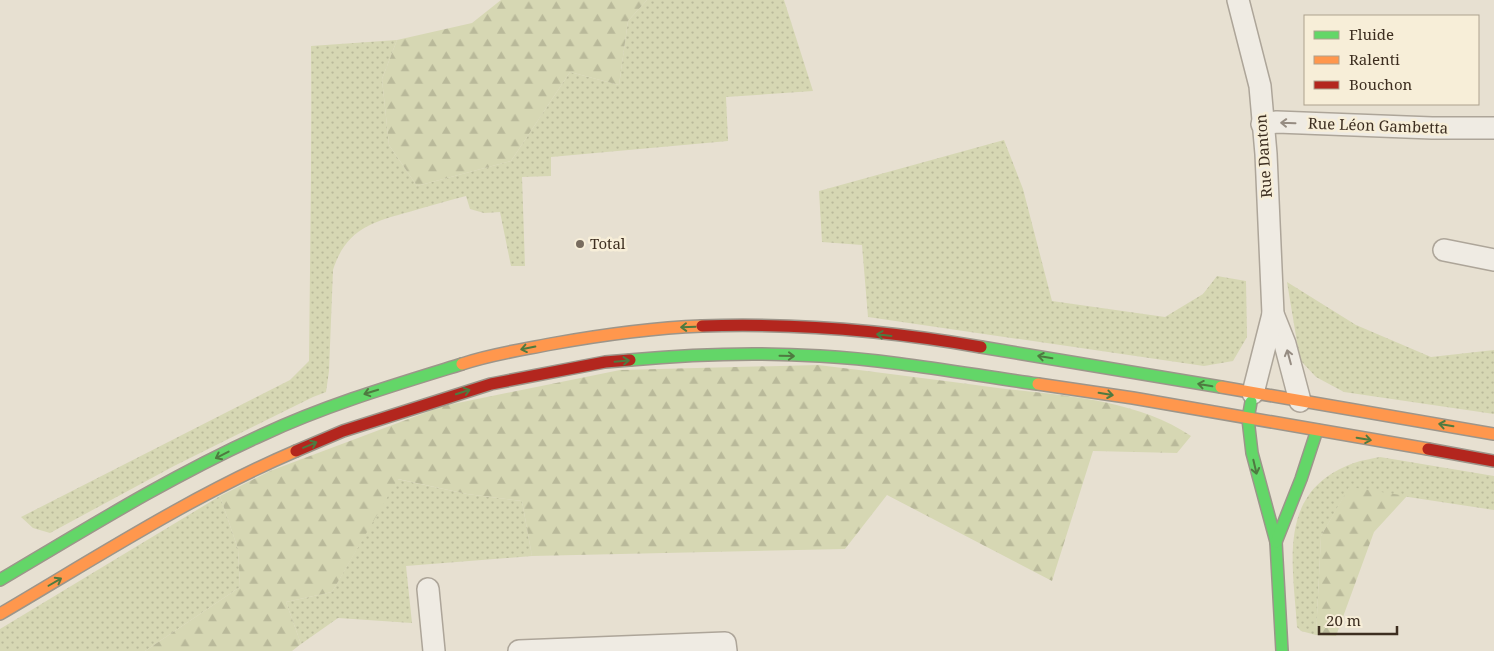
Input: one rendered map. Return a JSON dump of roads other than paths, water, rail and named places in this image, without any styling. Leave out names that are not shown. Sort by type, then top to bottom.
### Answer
[{"type":"main road","points":[[0,580],[153,490],[261,435],[328,407],[486,356],[602,335],[671,327],[836,329],[965,344],[1494,434]]},
{"type":"main road","points":[[0,614],[169,515],[265,464],[343,431],[491,384],[604,362],[674,356],[820,356],[954,371],[1128,397],[1494,461]]},
{"type":"main road","points":[[1253,393],[1248,419],[1255,471],[1276,542],[1282,651]]},
{"type":"main road","points":[[1276,542],[1304,472],[1316,430],[1300,401]]},
{"type":"street","name":"Rue Danton","points":[[1238,0],[1260,86],[1266,154],[1273,314],[1253,393]]},
{"type":"street","name":"Rue Léon Gambetta","points":[[1262,124],[1277,122],[1432,128],[1494,128]]},
{"type":"street","points":[[1444,250],[1494,260]]},
{"type":"street","name":"Rue Danton","points":[[1273,314],[1285,344],[1300,401]]},
{"type":"street","points":[[428,589],[434,651]]},
{"type":"street","points":[[519,651],[725,643],[726,651]]},
{"type":"place","name":"Total","points":[[580,244]]}]
